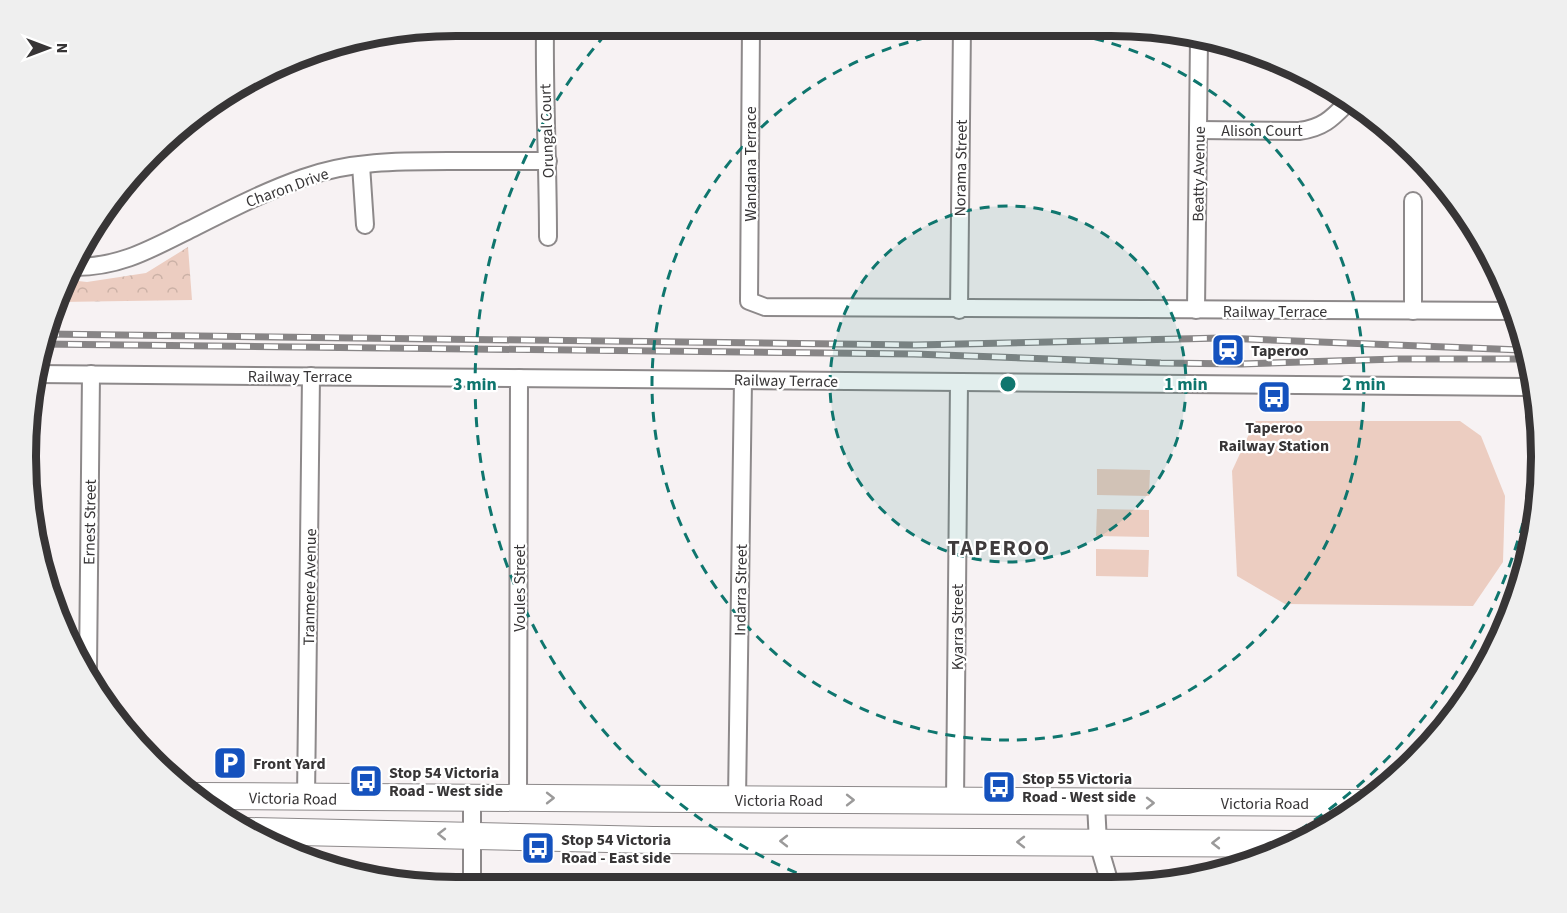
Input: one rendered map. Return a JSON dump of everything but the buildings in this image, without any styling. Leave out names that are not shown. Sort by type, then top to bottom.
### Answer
[{"type":"highway","name":"Victoria Road","points":[[210,796],[1348,803]]},
{"type":"highway","name":"Victoria Road","points":[[266,831],[652,840],[1274,844]]},
{"type":"street","name":"Orungal Court","points":[[545,36],[544,120],[548,161],[549,237]]},
{"type":"street","name":"Wandana Terrace","points":[[749,302],[751,36]]},
{"type":"street","name":"Norama Street","points":[[958,310],[962,36]]},
{"type":"street","name":"Beatty Avenue","points":[[1196,310],[1199,45]]},
{"type":"street","name":"Alison Court","points":[[1198,130],[1313,130],[1324,124],[1343,107]]},
{"type":"street","name":"Charon Drive","points":[[81,267],[127,260],[250,200],[304,177],[361,165],[417,161],[548,161]]},
{"type":"street","points":[[361,165],[364,225]]},
{"type":"street","points":[[1413,201],[1413,311]]},
{"type":"street","name":"Railway Terrace","points":[[749,302],[765,307],[958,310],[1505,311]]},
{"type":"street","name":"Railway Terrace","points":[[44,374],[1525,387]]},
{"type":"street","name":"Ernest Street","points":[[88,659],[91,374]]},
{"type":"street","name":"Tranmere Avenue","points":[[306,798],[311,376]]},
{"type":"street","name":"Voules Street","points":[[518,798],[519,378]]},
{"type":"street","name":"Indarra Street","points":[[737,800],[742,380]]},
{"type":"street","name":"Kyarra Street","points":[[955,801],[959,382]]},
{"type":"street","points":[[472,798],[472,877]]},
{"type":"street","points":[[1096,803],[1098,843],[1108,877]]},
{"type":"green space","points":[[188,247],[192,300],[66,302],[75,281],[87,282],[146,273]]},
{"type":"green space","points":[[1255,421],[1460,421],[1481,436],[1505,496],[1503,562],[1473,606],[1285,604],[1237,576],[1232,471]]},
{"type":"green space","points":[[1097,469],[1150,470],[1149,496],[1097,495]]},
{"type":"green space","points":[[1097,509],[1149,510],[1149,537],[1096,536]]},
{"type":"green space","points":[[1096,549],[1149,550],[1148,577],[1096,576]]},
{"type":"railway","points":[[54,334],[915,345],[1222,338],[1517,350]]},
{"type":"railway","points":[[51,344],[914,354],[1241,364],[1397,359],[1520,359]]},
{"type":"place","name":"Taperoo","points":[[1228,350]]},
{"type":"place","name":"Taperoo Railway Station","points":[[1274,397]]},
{"type":"place","name":"Front Yard","points":[[230,763]]},
{"type":"place","name":"Stop 54 Victoria Road - West side","points":[[366,781]]},
{"type":"place","name":"Stop 55 Victoria Road - West side","points":[[999,787]]},
{"type":"place","name":"Stop 54 Victoria Road - East side","points":[[538,848]]},
{"type":"district","name":"TAPEROO","points":[[999,547]]}]
